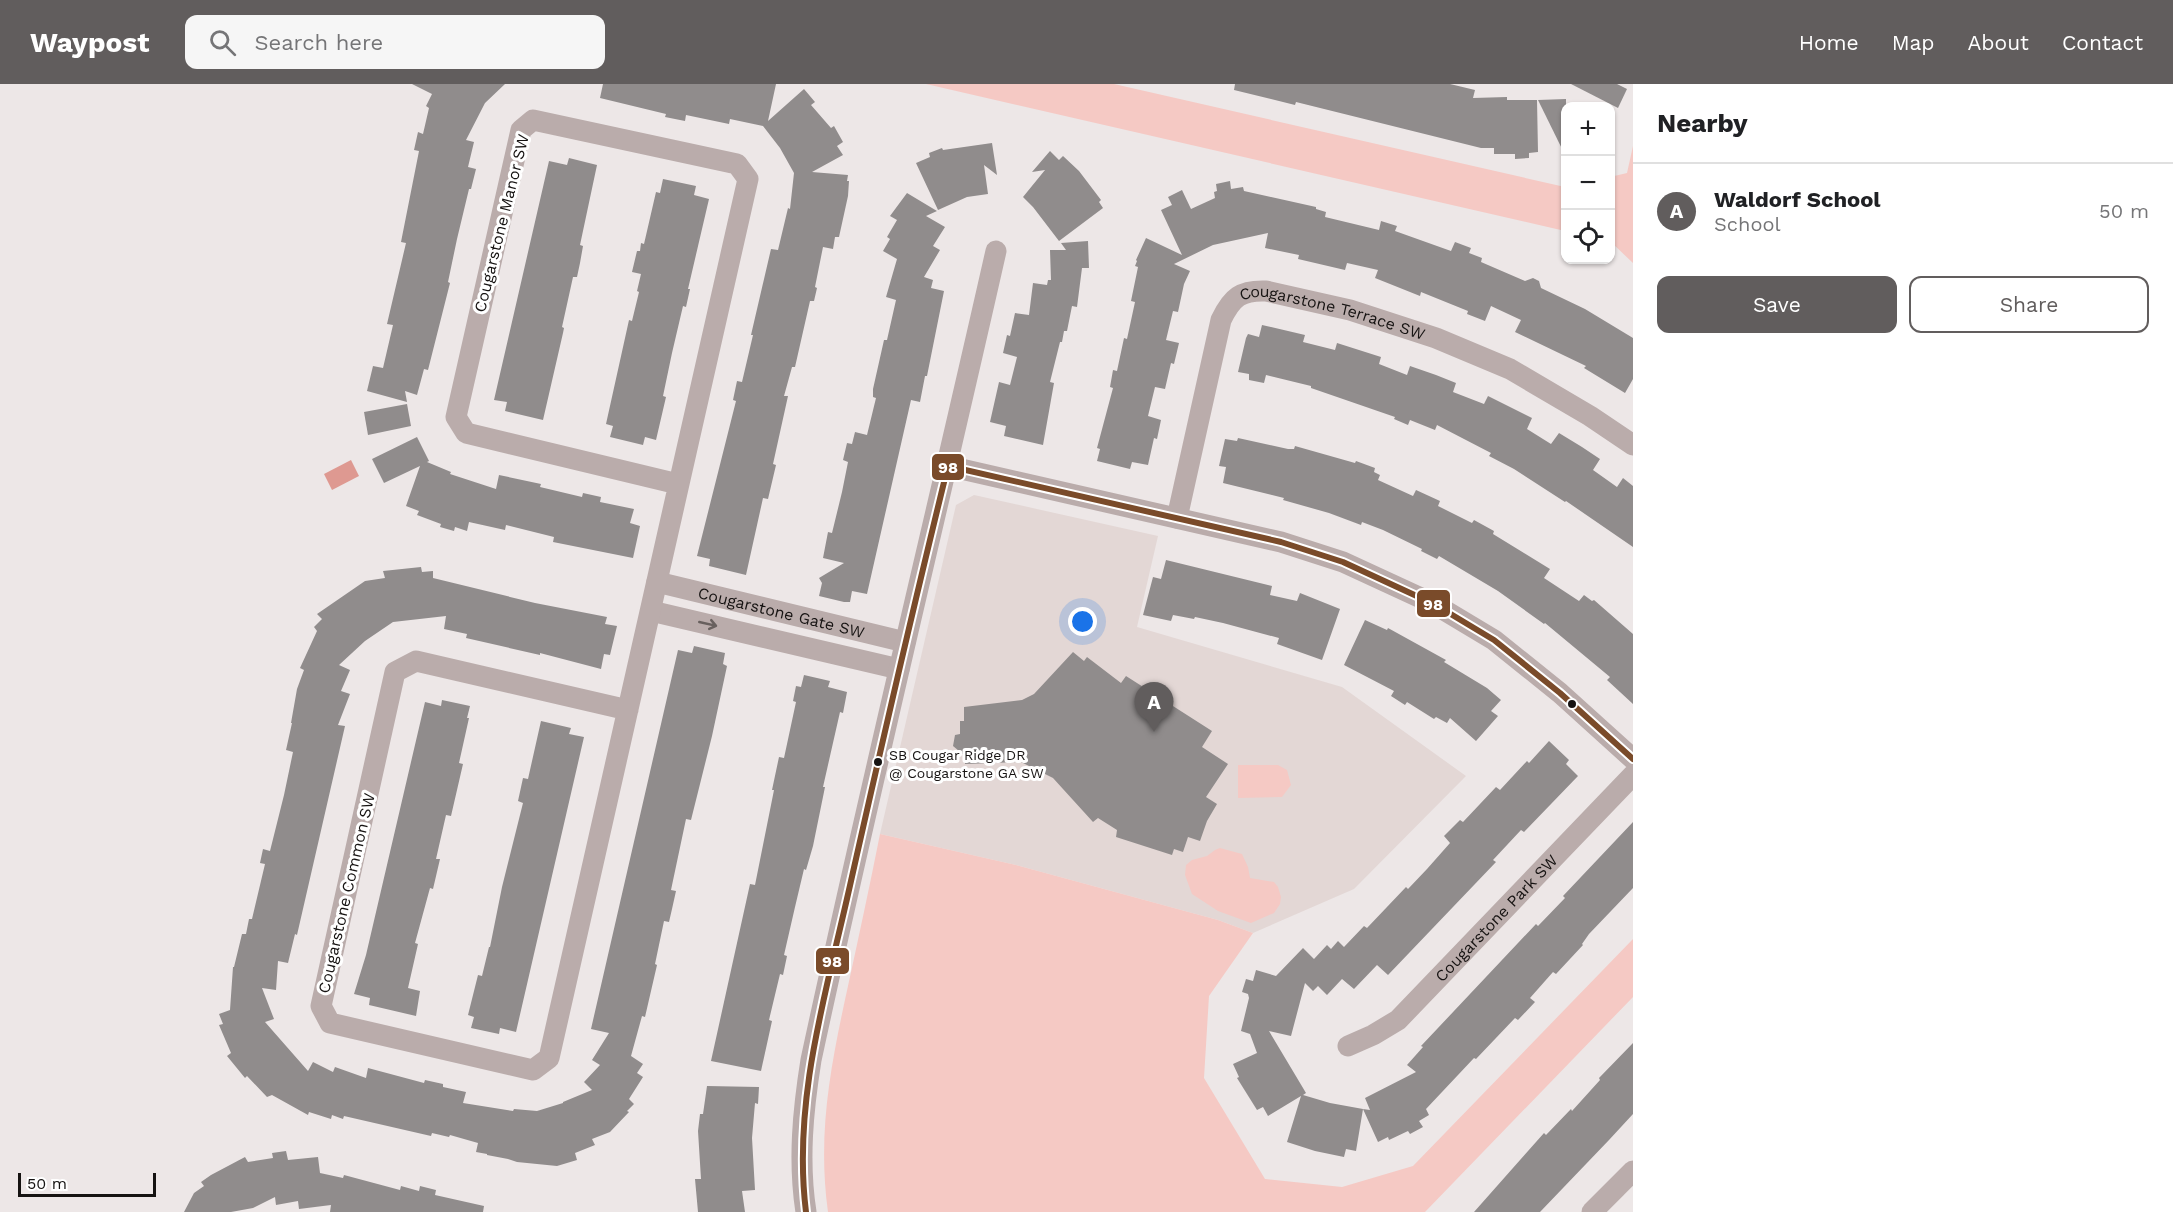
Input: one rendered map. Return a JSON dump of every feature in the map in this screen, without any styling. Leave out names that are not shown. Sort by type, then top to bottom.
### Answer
[{"type":"street","name":"Cougarstone Manor SW","points":[[651,611],[748,179],[737,164],[532,120],[521,130],[456,417],[466,433],[678,484]]},
{"type":"street","points":[[806,1212],[803,1110],[811,1060],[996,251]]},
{"type":"street","name":"Cougarstone Terrace SW","points":[[1177,518],[1221,320],[1228,305],[1238,296],[1253,290],[1350,310],[1436,338],[1510,369],[1633,444]]},
{"type":"street","points":[[948,466],[1281,542],[1343,562],[1434,604],[1494,640],[1560,693],[1633,759]]},
{"type":"street","name":"Cougarstone Gate SW","points":[[657,582],[905,642]]},
{"type":"street","name":"Cougarstone Gate SW","points":[[651,611],[899,669]]},
{"type":"street","name":"Cougarstone Common SW","points":[[628,710],[416,661],[395,672],[321,1006],[330,1023],[532,1070],[549,1058],[651,611]]},
{"type":"street","name":"Cougarstone Park SW","points":[[1348,1046],[1398,1020],[1633,775]]},
{"type":"street","points":[[1592,1212],[1633,1170]]},
{"type":"shaded area","points":[[926,84],[1114,84],[1561,186],[1561,230]]},
{"type":"shaded area","points":[[1633,146],[1633,263],[1615,246],[1615,176],[1627,173]]},
{"type":"shaded area","points":[[351,460],[359,476],[332,490],[324,474]]},
{"type":"shaded area","points":[[974,495],[1158,536],[1137,627],[1342,687],[1466,776],[1354,889],[1253,933],[1218,920],[1016,865],[880,834],[956,505]]},
{"type":"shaded area","points":[[1238,765],[1278,765],[1287,770],[1291,785],[1282,797],[1238,798]]},
{"type":"shaded area","points":[[880,834],[1016,865],[1218,920],[1253,933],[1209,996],[1204,1078],[1265,1179],[1342,1187],[1413,1166],[1633,939],[1633,997],[1425,1212],[828,1212],[824,1154],[831,1071]]},
{"type":"shaded area","points":[[1220,848],[1242,854],[1250,878],[1274,882],[1281,897],[1280,904],[1274,913],[1251,923],[1218,911],[1192,894],[1185,875],[1186,865]]},
{"type":"building","points":[[412,84],[505,84],[485,103],[466,140],[474,142],[468,167],[476,169],[457,239],[448,282],[450,283],[428,370],[424,369],[417,395],[405,391],[407,402],[367,391],[373,366],[383,368],[393,325],[387,324],[406,243],[401,242],[419,151],[414,150],[418,132],[423,134],[429,108],[426,106],[432,94]]},
{"type":"building","points":[[603,84],[776,84],[768,121],[804,89],[815,102],[811,105],[831,128],[834,126],[843,142],[837,146],[843,155],[812,172],[848,175],[848,196],[839,237],[835,237],[833,249],[823,247],[814,301],[810,301],[795,367],[792,367],[784,396],[788,396],[773,464],[776,465],[768,499],[763,498],[746,575],[709,566],[710,559],[697,556],[736,401],[733,400],[737,381],[742,382],[771,249],[778,250],[788,208],[790,209],[794,173],[780,148],[763,126],[730,119],[729,124],[686,115],[685,121],[665,117],[666,114],[600,98]]},
{"type":"building","points":[[1235,84],[1450,84],[1475,90],[1473,98],[1507,97],[1507,100],[1537,100],[1538,152],[1529,153],[1529,158],[1515,159],[1515,154],[1494,154],[1494,148],[1481,148],[1296,102],[1295,105],[1234,90]]},
{"type":"building","points":[[1571,84],[1617,84],[1627,89],[1618,108],[1615,106],[1615,102],[1606,102]]},
{"type":"building","points":[[1566,99],[1566,102],[1561,102],[1561,147],[1538,100]]},
{"type":"building","points":[[992,143],[997,175],[984,165],[988,194],[967,197],[938,210],[916,163],[930,157],[929,153],[942,148],[943,150]]},
{"type":"building","points":[[1050,151],[1059,160],[1063,156],[1079,171],[1101,200],[1099,202],[1103,208],[1059,241],[1023,197],[1045,170],[1032,172]]},
{"type":"building","points":[[569,158],[597,165],[580,245],[583,246],[580,263],[577,277],[573,277],[543,420],[505,411],[507,402],[494,400],[549,161],[567,165]]},
{"type":"building","points":[[663,179],[696,186],[694,195],[709,199],[686,307],[683,306],[672,353],[663,396],[666,397],[656,440],[645,437],[643,445],[610,437],[613,426],[606,424],[629,320],[632,321],[639,292],[637,291],[641,274],[632,272],[637,251],[640,251],[641,243],[644,244],[656,192],[660,193]]},
{"type":"building","points":[[1230,181],[1231,189],[1243,187],[1244,191],[1316,207],[1326,212],[1325,217],[1379,230],[1381,221],[1397,226],[1395,231],[1451,251],[1455,242],[1471,248],[1469,253],[1482,258],[1481,262],[1525,281],[1533,278],[1539,281],[1541,288],[1585,309],[1633,338],[1633,379],[1625,393],[1584,368],[1586,366],[1515,332],[1521,320],[1491,306],[1485,321],[1467,314],[1468,311],[1421,292],[1420,296],[1375,278],[1378,270],[1347,263],[1345,270],[1298,259],[1299,255],[1265,248],[1268,233],[1213,245],[1174,264],[1190,271],[1184,284],[1178,312],[1173,311],[1166,340],[1179,343],[1174,364],[1171,363],[1165,389],[1155,387],[1148,416],[1161,420],[1148,465],[1132,462],[1130,469],[1097,461],[1100,449],[1097,448],[1113,388],[1110,387],[1113,370],[1117,371],[1135,302],[1131,301],[1138,267],[1135,266],[1136,260],[1146,238],[1182,255],[1161,210],[1172,205],[1168,197],[1182,190],[1191,209],[1215,198],[1216,184]]},
{"type":"building","points":[[907,193],[937,211],[926,216],[945,227],[933,246],[940,250],[924,277],[933,280],[931,288],[944,291],[920,402],[911,400],[867,594],[852,591],[850,602],[844,602],[819,596],[822,583],[819,578],[844,563],[823,558],[828,532],[832,533],[842,492],[848,462],[843,460],[847,443],[852,444],[855,432],[867,435],[876,398],[873,397],[873,389],[896,300],[886,297],[897,259],[883,251],[890,239],[887,237],[897,220],[890,216]]},
{"type":"building","points":[[1088,241],[1089,268],[1082,268],[1077,307],[1072,306],[1067,331],[1064,331],[1062,342],[1060,342],[1050,382],[1054,383],[1043,445],[1004,436],[1006,426],[990,422],[999,382],[1010,385],[1017,357],[1003,353],[1007,335],[1010,336],[1015,313],[1029,315],[1033,283],[1047,285],[1048,280],[1051,280],[1050,250],[1066,250],[1061,243]]},
{"type":"building","points":[[1262,325],[1305,335],[1303,342],[1335,350],[1337,343],[1381,357],[1379,364],[1407,375],[1410,366],[1436,375],[1456,383],[1453,392],[1484,404],[1488,396],[1532,418],[1527,429],[1551,444],[1559,433],[1600,459],[1593,470],[1617,487],[1623,478],[1633,486],[1633,547],[1566,501],[1489,456],[1491,453],[1437,425],[1435,430],[1410,420],[1408,425],[1394,419],[1395,417],[1311,388],[1311,386],[1266,375],[1264,383],[1249,380],[1249,374],[1238,372],[1246,338],[1248,334],[1259,337]]},
{"type":"building","points":[[407,404],[411,426],[368,435],[364,412]]},
{"type":"building","points":[[417,437],[429,461],[427,462],[451,472],[450,474],[496,489],[499,475],[541,484],[540,487],[582,497],[583,493],[601,497],[600,502],[634,509],[630,523],[640,526],[633,558],[553,542],[554,537],[506,525],[505,530],[469,522],[467,531],[455,527],[454,531],[440,527],[441,524],[417,515],[419,511],[406,506],[420,466],[384,483],[372,459]]},
{"type":"building","points":[[1238,438],[1288,449],[1294,449],[1295,446],[1355,463],[1356,461],[1375,468],[1374,472],[1380,475],[1378,480],[1413,496],[1416,490],[1440,501],[1438,506],[1472,523],[1474,520],[1494,531],[1493,534],[1550,569],[1544,578],[1579,601],[1584,595],[1594,600],[1633,634],[1633,704],[1607,680],[1610,677],[1545,623],[1498,591],[1439,556],[1437,559],[1421,551],[1422,549],[1362,522],[1361,525],[1283,500],[1284,498],[1223,483],[1226,467],[1219,466],[1225,439],[1237,441]]},
{"type":"building","points":[[1166,560],[1272,586],[1270,595],[1297,601],[1300,593],[1340,609],[1322,660],[1277,644],[1279,638],[1223,623],[1173,615],[1171,621],[1143,615],[1153,577],[1161,579]]},
{"type":"building","points":[[421,567],[422,572],[433,571],[433,578],[535,603],[607,617],[605,624],[617,626],[610,655],[604,654],[601,669],[540,653],[540,655],[466,638],[467,634],[444,629],[446,616],[393,622],[365,641],[339,665],[350,670],[341,691],[350,694],[338,725],[345,726],[297,935],[295,934],[288,963],[278,961],[276,990],[262,988],[274,1019],[265,1022],[308,1071],[313,1062],[333,1072],[335,1067],[366,1078],[368,1068],[424,1083],[425,1080],[443,1084],[443,1087],[466,1092],[463,1103],[513,1111],[514,1109],[537,1111],[563,1103],[592,1090],[584,1082],[600,1065],[592,1060],[609,1033],[591,1029],[678,650],[692,653],[694,646],[725,653],[723,664],[727,666],[691,820],[686,819],[671,890],[676,891],[669,922],[664,921],[645,1017],[642,1016],[631,1056],[643,1064],[637,1073],[643,1077],[629,1099],[634,1104],[610,1132],[592,1139],[595,1145],[575,1153],[577,1160],[557,1166],[517,1162],[476,1152],[478,1143],[450,1135],[449,1137],[432,1133],[431,1136],[344,1116],[343,1119],[332,1115],[331,1119],[309,1112],[308,1115],[272,1095],[267,1097],[247,1076],[245,1078],[227,1056],[231,1053],[219,1025],[223,1024],[219,1014],[230,1010],[233,967],[242,934],[246,934],[249,919],[252,919],[265,864],[260,863],[263,849],[270,851],[284,795],[293,752],[286,750],[297,689],[304,670],[300,668],[317,631],[314,627],[322,619],[317,614],[365,581],[385,578],[383,571]]},
{"type":"building","points":[[1365,620],[1387,630],[1388,628],[1446,660],[1444,662],[1487,688],[1501,700],[1491,711],[1498,716],[1476,741],[1450,718],[1447,723],[1436,717],[1434,719],[1407,702],[1405,705],[1391,696],[1394,691],[1344,665]]},
{"type":"building","points":[[1073,652],[1084,661],[1087,657],[1121,683],[1126,676],[1212,731],[1202,747],[1228,764],[1206,797],[1217,804],[1207,821],[1200,841],[1188,837],[1183,852],[1174,849],[1172,855],[1116,837],[1117,830],[1098,818],[1093,822],[1053,778],[1021,762],[965,764],[965,756],[953,746],[955,735],[960,734],[960,721],[964,721],[964,707],[1022,700],[1034,694]]},
{"type":"building","points":[[804,675],[830,681],[828,687],[847,692],[843,713],[840,712],[823,787],[825,787],[813,846],[806,870],[804,869],[784,955],[787,956],[783,975],[780,974],[769,1020],[772,1021],[761,1071],[711,1061],[750,884],[755,885],[779,757],[784,758],[796,702],[793,701],[796,686],[801,687]]},
{"type":"building","points":[[442,700],[470,706],[459,763],[463,764],[451,816],[446,815],[436,859],[440,859],[433,889],[430,888],[415,943],[418,944],[408,988],[420,991],[416,1016],[369,1005],[370,998],[354,994],[366,955],[425,702],[441,706]]},
{"type":"building","points":[[541,721],[571,728],[569,734],[584,737],[516,1032],[500,1028],[499,1034],[471,1028],[474,1017],[468,1015],[478,975],[482,976],[490,947],[523,803],[518,801],[523,778],[528,779]]},
{"type":"building","points":[[1549,741],[1569,760],[1566,764],[1578,776],[1524,832],[1521,830],[1493,860],[1496,862],[1388,975],[1377,965],[1354,989],[1342,979],[1327,995],[1318,986],[1313,991],[1305,983],[1291,1036],[1269,1031],[1306,1093],[1303,1095],[1363,1109],[1356,1151],[1346,1149],[1344,1157],[1287,1142],[1301,1096],[1268,1116],[1263,1107],[1257,1110],[1237,1078],[1239,1077],[1233,1064],[1257,1053],[1250,1034],[1241,1031],[1249,998],[1248,994],[1242,992],[1246,979],[1253,981],[1256,970],[1276,976],[1303,948],[1314,959],[1327,945],[1331,949],[1338,941],[1344,947],[1364,926],[1367,928],[1406,887],[1408,889],[1427,869],[1450,843],[1444,836],[1460,820],[1463,822],[1496,787],[1500,790]]},
{"type":"building","points":[[1633,822],[1633,888],[1589,934],[1583,945],[1556,974],[1553,972],[1530,998],[1535,1002],[1518,1020],[1515,1018],[1476,1059],[1474,1058],[1426,1109],[1429,1115],[1419,1121],[1423,1127],[1410,1134],[1408,1131],[1389,1140],[1388,1137],[1378,1142],[1363,1109],[1370,1110],[1365,1098],[1416,1072],[1407,1065],[1423,1047],[1421,1046],[1536,924],[1538,926],[1565,898],[1563,896]]},
{"type":"building","points":[[1633,1043],[1633,1114],[1609,1140],[1540,1212],[1474,1212],[1544,1133],[1546,1135],[1571,1109],[1572,1111],[1600,1080],[1599,1078]]},
{"type":"building","points":[[707,1086],[759,1087],[752,1138],[755,1190],[742,1191],[745,1212],[698,1212],[695,1179],[701,1179],[698,1131]]},
{"type":"building","points":[[286,1151],[288,1160],[318,1157],[320,1173],[343,1178],[344,1175],[400,1190],[401,1186],[419,1191],[420,1186],[436,1190],[435,1195],[484,1206],[483,1212],[330,1212],[331,1205],[299,1209],[298,1201],[276,1205],[275,1197],[253,1208],[231,1212],[184,1212],[194,1193],[204,1186],[201,1182],[211,1175],[245,1157],[248,1162],[273,1158],[272,1153]]},
{"type":"transit line","name":"98","points":[[806,1212],[803,1170],[804,1128],[814,1045],[886,725],[948,466],[1281,542],[1343,562],[1434,604],[1494,640],[1560,693],[1633,759]]},
{"type":"place","name":"Waldorf School","points":[[1154,732]]},
{"type":"place","name":"SB Cougar Ridge DR @ Cougarstone GA SW","points":[[878,762]]}]
